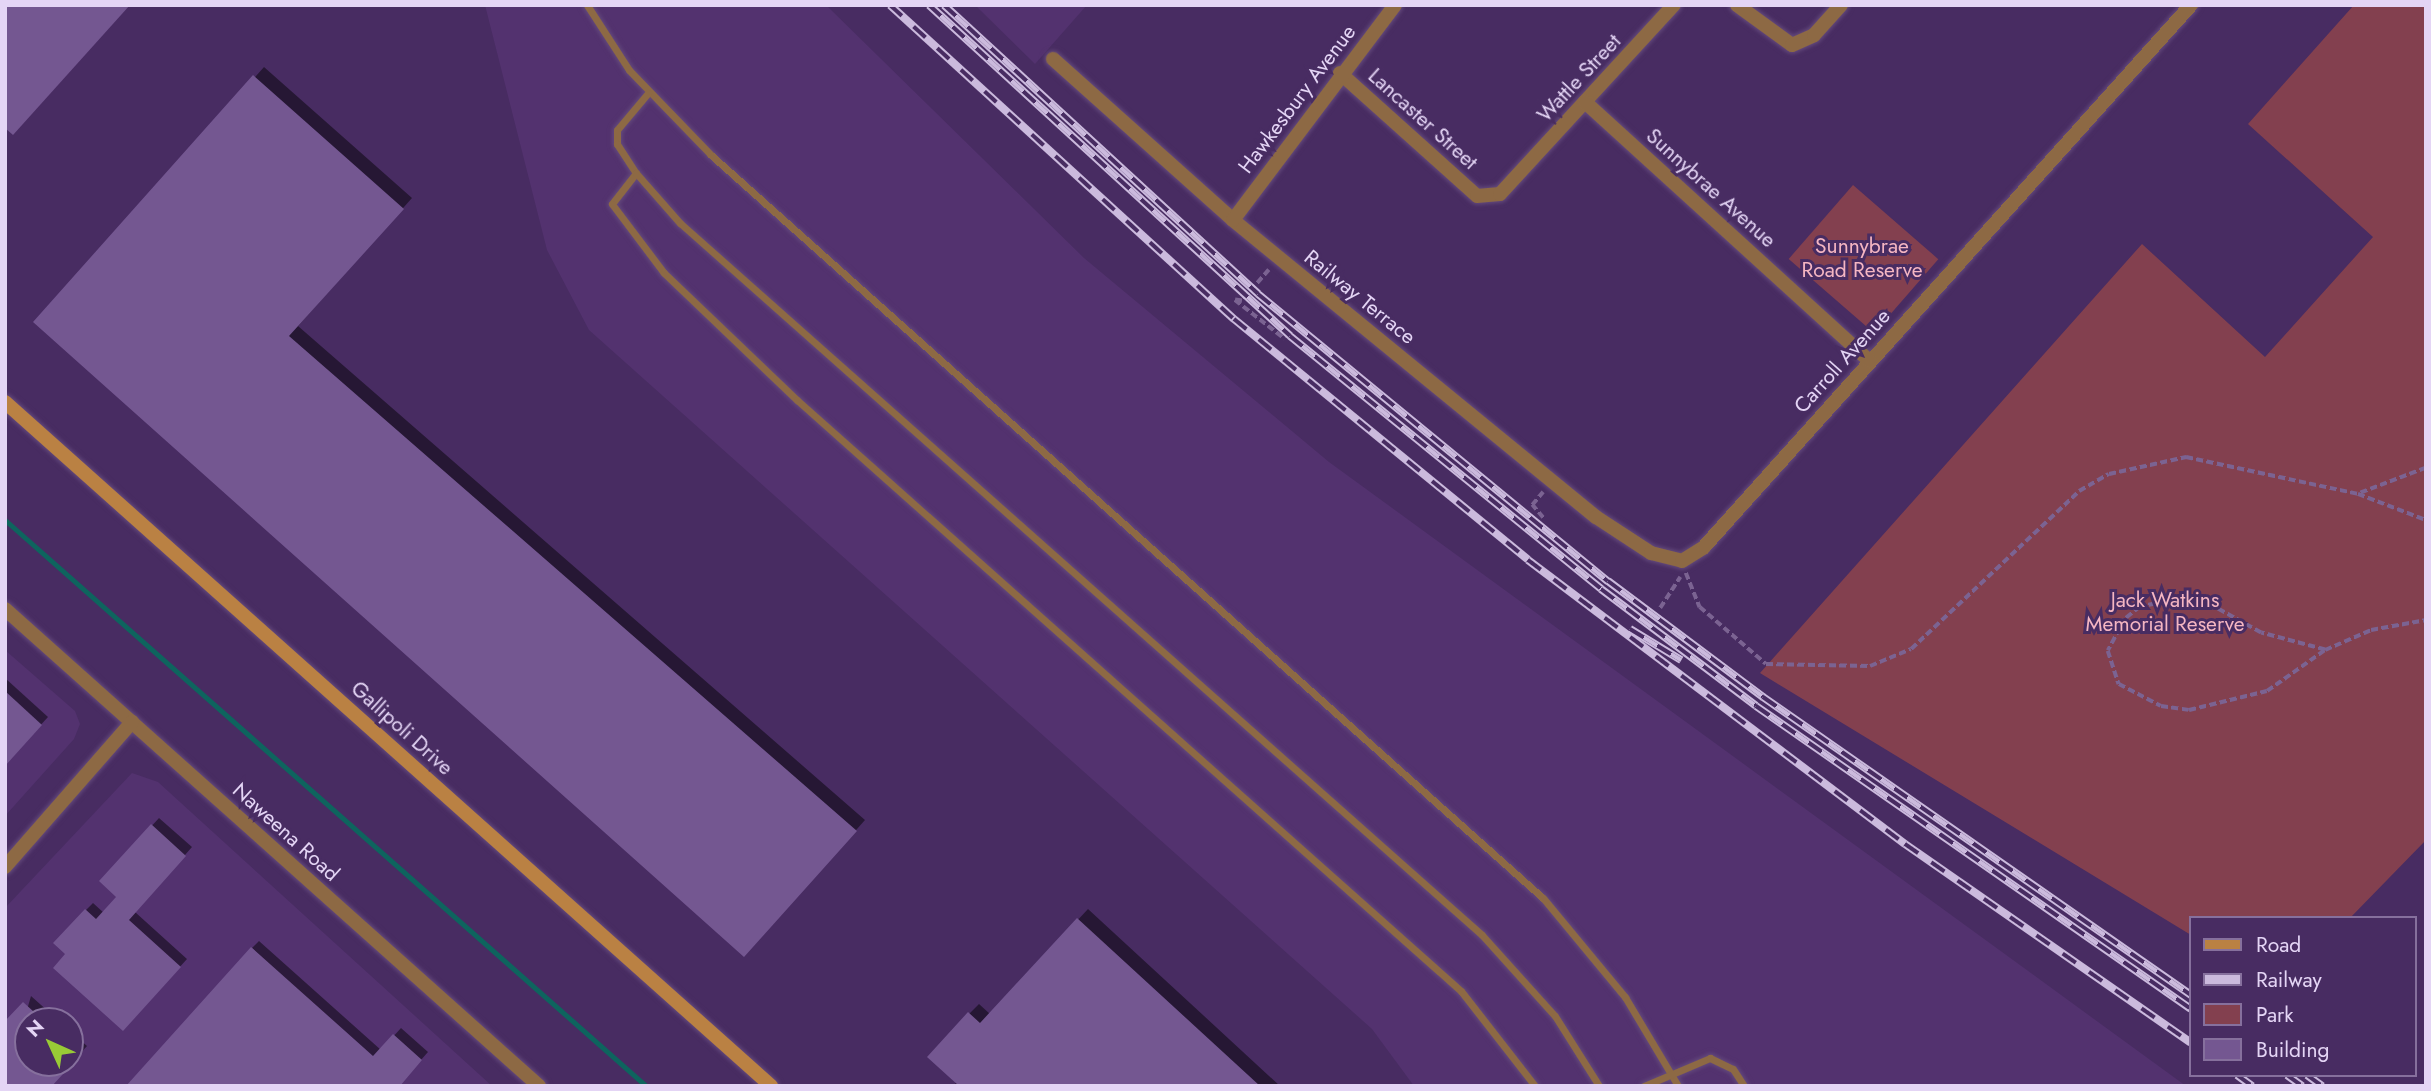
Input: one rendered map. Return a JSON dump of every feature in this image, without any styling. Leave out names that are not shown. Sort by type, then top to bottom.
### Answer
[{"type":"street","name":"Wattle Street","points":[[1514,180],[1674,5]]},
{"type":"street","points":[[1737,5],[1792,45],[1814,35],[1841,5]]},
{"type":"street","name":"Carroll Avenue","points":[[1682,561],[1704,547],[2191,5]]},
{"type":"street","name":"Hawkesbury Avenue","points":[[1233,220],[1387,8]]},
{"type":"street","name":"Railway Terrace","points":[[1053,59],[1233,220],[1553,481],[1651,553],[1682,561]]},
{"type":"street","name":"Lancaster Street","points":[[1340,73],[1477,196],[1500,194],[1514,180]]},
{"type":"street","name":"Sunnybrae Avenue","points":[[1585,102],[1870,361]]},
{"type":"street","name":"Gallipoli Drive","points":[[5,402],[771,1086]]},
{"type":"street","name":"Naweena Road","points":[[5,609],[539,1086]]},
{"type":"street","points":[[5,867],[132,722]]},
{"type":"lane","points":[[587,5],[648,93],[1543,898],[1625,997],[1678,1086]]},
{"type":"lane","points":[[648,93],[615,137],[636,173],[680,223],[1482,935],[1555,1016],[1599,1086]]},
{"type":"lane","points":[[636,173],[612,204],[673,281],[797,400],[1461,991],[1535,1086]]},
{"type":"lane","points":[[1644,1086],[1671,1071],[1710,1058],[1733,1069],[1744,1086]]},
{"type":"path","points":[[1280,258],[1242,301],[1235,300],[1285,339]]},
{"type":"path","points":[[1693,592],[1700,607],[1766,664],[1870,666],[1910,649],[2079,491],[2109,474],[2186,457],[2358,495],[2426,520]]},
{"type":"path","points":[[2358,495],[2426,468]]},
{"type":"path","points":[[1543,518],[1532,505],[1553,481]]},
{"type":"path","points":[[1660,608],[1679,581],[1682,561]]},
{"type":"path","points":[[2325,650],[2261,633],[2214,607],[2176,600],[2140,607],[2113,632],[2108,651],[2119,684],[2161,706],[2189,710],[2267,691],[2325,650],[2371,630],[2426,620]]},
{"type":"shaded area","points":[[485,5],[826,5],[1084,258],[1329,462],[2186,1086],[1414,1086],[1372,1029],[589,330],[547,250]]},
{"type":"shaded area","points":[[975,5],[1087,5],[1035,64]]},
{"type":"shaded area","points":[[5,650],[75,711],[80,724],[74,739],[5,816]]},
{"type":"shaded area","points":[[132,773],[158,782],[492,1086],[5,1086],[5,908]]},
{"type":"green space","name":"Jack Watkins Memorial Reserve","points":[[2354,5],[2426,5],[2426,840],[2352,916],[2190,916],[2190,934],[1760,673],[2142,244],[2265,357],[2373,237],[2248,124]]},
{"type":"green space","name":"Sunnybrae Road Reserve","points":[[1853,185],[1938,259],[1874,333],[1789,259]]},
{"type":"building","points":[[5,5],[130,5],[13,135],[5,128]]},
{"type":"building","points":[[253,75],[404,209],[289,336],[857,831],[744,957],[33,322]]},
{"type":"building","points":[[5,691],[42,725],[5,766]]},
{"type":"building","points":[[151,824],[186,856],[129,920],[181,967],[123,1031],[53,968],[65,954],[53,943],[85,909],[96,919],[116,897],[99,881]]},
{"type":"building","points":[[1077,918],[1260,1086],[959,1086],[927,1057],[968,1012],[980,1023]]},
{"type":"building","points":[[251,947],[373,1056],[393,1034],[422,1060],[400,1086],[126,1086]]},
{"type":"building","points":[[14,1012],[14,1077],[60,1077],[52,1086],[5,1086],[5,1021]]},
{"type":"waterway","points":[[5,520],[646,1086]]},
{"type":"railway","points":[[890,5],[1234,319],[1528,560],[1905,844],[2190,1042]]},
{"type":"railway","points":[[929,5],[1290,336],[1601,589],[1756,706],[2190,1008]]},
{"type":"railway","points":[[944,5],[1258,294],[1608,581],[1763,697],[2190,994]]},
{"type":"railway","points":[[1630,629],[1681,660]]},
{"type":"railway","points":[[2240,1077],[2252,1086]]},
{"type":"railway","points":[[2290,1077],[2302,1086]]},
{"type":"railway","points":[[2310,1077],[2322,1086]]}]
